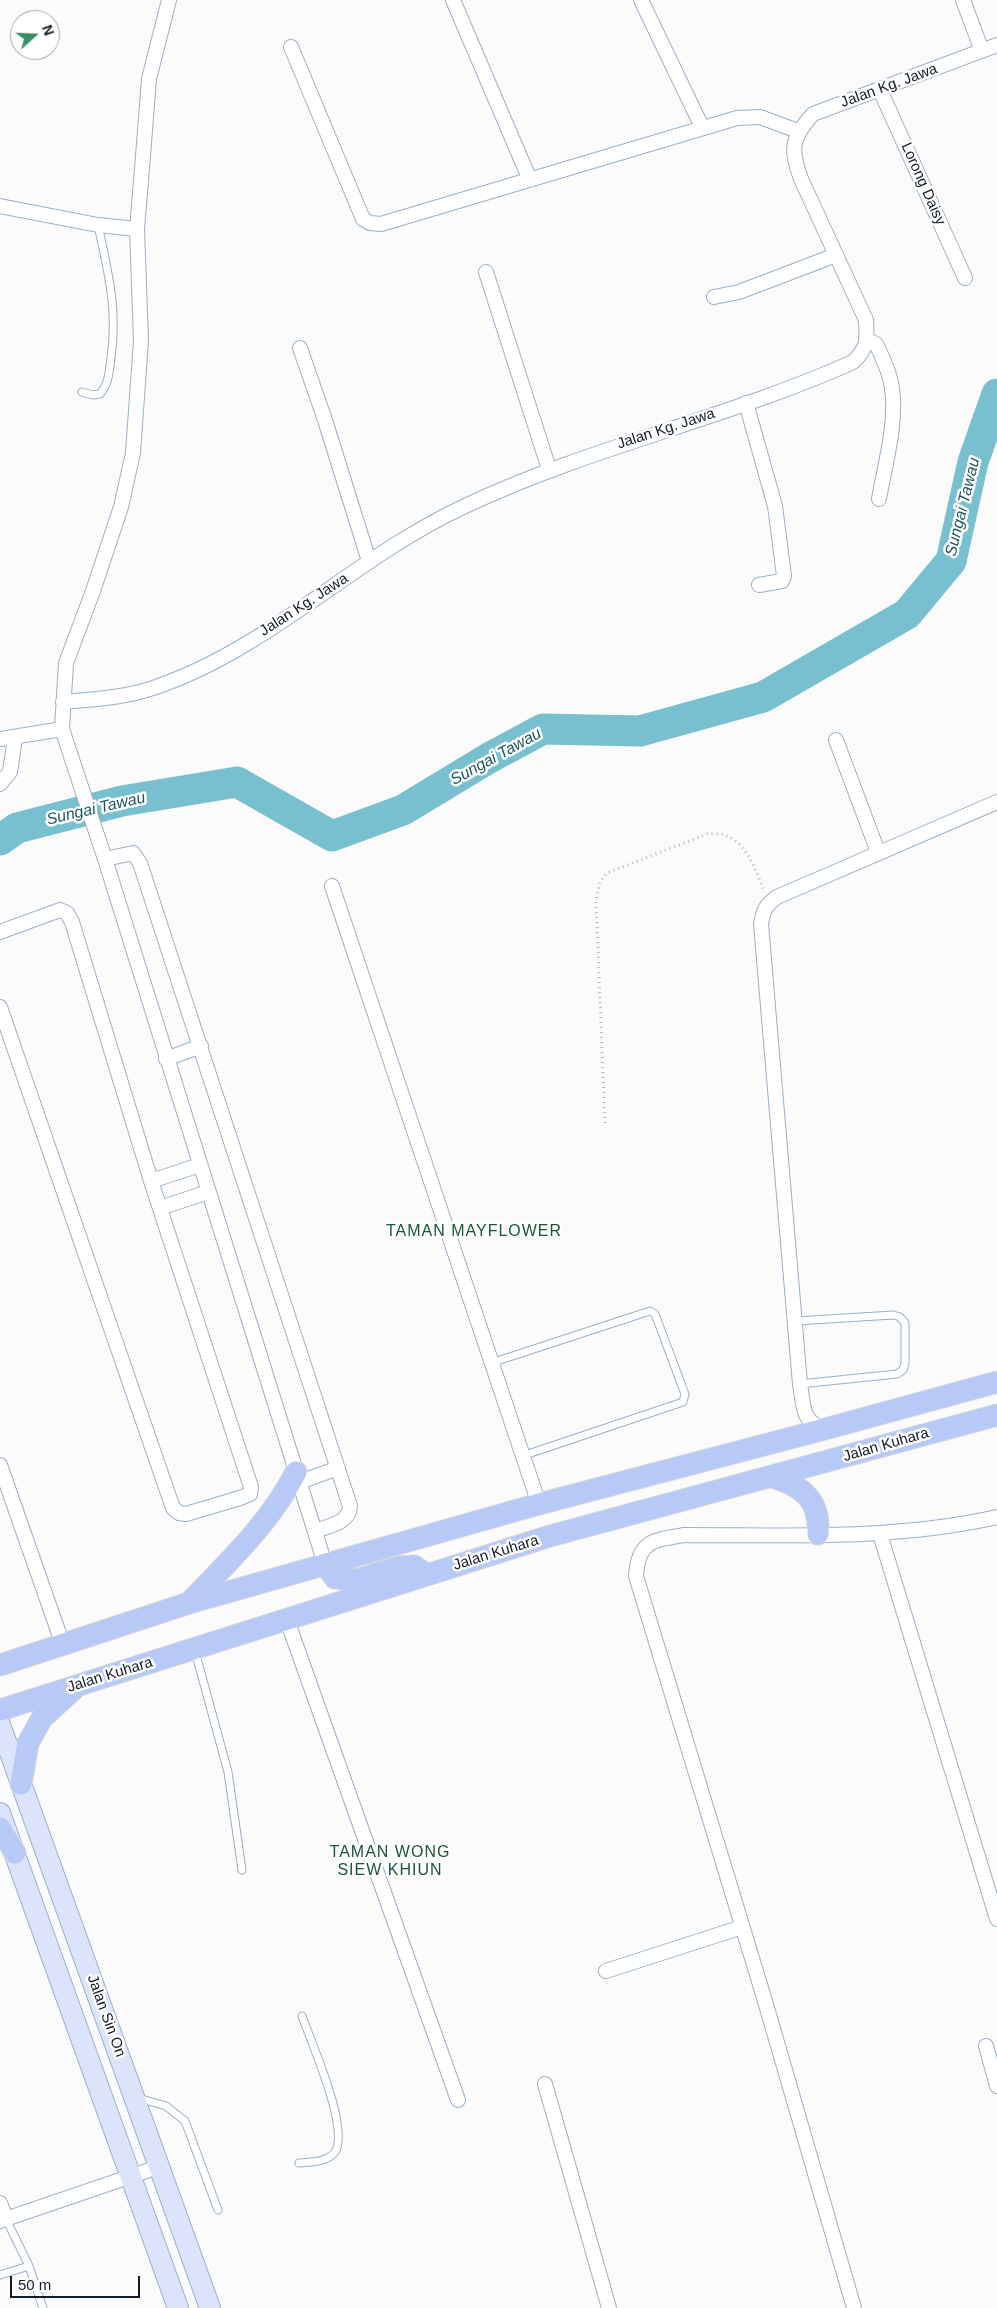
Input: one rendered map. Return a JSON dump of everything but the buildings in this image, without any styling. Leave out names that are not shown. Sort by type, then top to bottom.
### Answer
[{"type":"main road","name":"Jalan Kuhara","points":[[0,1665],[189,1603],[325,1564],[540,1504],[997,1382]]},
{"type":"main road","name":"Jalan Kuhara","points":[[0,1710],[287,1620],[426,1574],[622,1515],[772,1477],[997,1414]]},
{"type":"main road","points":[[189,1603],[232,1557],[298,1477]]},
{"type":"main road","points":[[772,1477],[791,1483],[803,1492],[814,1505],[819,1519],[818,1534]]},
{"type":"main road","points":[[325,1564],[335,1578],[356,1580],[399,1567],[414,1566],[426,1574]]},
{"type":"main road","points":[[21,1784],[28,1743],[42,1718],[80,1684]]},
{"type":"main road","name":"Jalan Sin On","points":[[0,1725],[210,2308]]},
{"type":"main road","name":"Jalan Sin On","points":[[0,1813],[178,2308]]},
{"type":"main road","points":[[0,1828],[15,1852]]},
{"type":"street","points":[[169,0],[150,78],[137,230],[141,341],[133,453],[121,507],[93,591],[66,663],[62,702],[62,729],[105,859],[325,1564]]},
{"type":"street","points":[[453,0],[530,180]]},
{"type":"street","points":[[641,0],[702,127]]},
{"type":"street","points":[[963,0],[982,51]]},
{"type":"street","name":"Jalan Kg. Jawa","points":[[798,131],[813,114],[997,45]]},
{"type":"street","points":[[291,47],[363,219],[370,223],[380,224],[737,118],[760,117],[798,131],[794,159],[801,179],[866,320],[867,340],[876,344],[892,386],[893,408],[879,499]]},
{"type":"street","name":"Lorong Daisy","points":[[880,90],[966,278]]},
{"type":"street","points":[[0,206],[98,225],[137,230]]},
{"type":"street","points":[[714,297],[739,292],[836,254]]},
{"type":"street","points":[[486,272],[549,469]]},
{"type":"street","name":"Jalan Kg. Jawa","points":[[62,702],[116,697],[151,689],[188,675],[228,654],[316,600],[368,562],[444,516],[549,469],[746,403],[853,362],[863,353],[867,340]]},
{"type":"street","points":[[300,348],[325,420],[368,562]]},
{"type":"street","points":[[746,403],[775,506],[784,576],[782,581],[759,585]]},
{"type":"street","points":[[0,739],[62,729]]},
{"type":"street","points":[[0,784],[10,772],[15,738]]},
{"type":"street","points":[[836,740],[878,852]]},
{"type":"street","points":[[825,1429],[815,1426],[808,1420],[800,1384],[761,924],[763,911],[777,897],[997,802]]},
{"type":"street","points":[[105,859],[133,854],[140,862],[338,1468],[350,1513],[347,1518],[315,1531]]},
{"type":"street","points":[[332,886],[522,1456],[540,1504]]},
{"type":"street","points":[[0,932],[60,910],[67,913],[72,922],[151,1181],[251,1487],[250,1494],[186,1514],[179,1513],[173,1508],[0,1007]]},
{"type":"street","points":[[166,1059],[201,1046]]},
{"type":"street","points":[[151,1181],[200,1165]]},
{"type":"street","points":[[160,1208],[208,1192]]},
{"type":"street","points":[[0,1465],[63,1645]]},
{"type":"street","points":[[298,1477],[338,1468]]},
{"type":"street","points":[[854,2308],[636,1576],[637,1559],[646,1545],[669,1537],[684,1535],[880,1534],[932,1530],[997,1517]]},
{"type":"street","points":[[880,1534],[997,1919]]},
{"type":"street","points":[[287,1620],[458,2100]]},
{"type":"street","points":[[606,1971],[742,1927]]},
{"type":"street","points":[[986,2046],[997,2086]]},
{"type":"street","points":[[545,2084],[609,2308]]},
{"type":"street","points":[[0,2203],[3,2220],[158,2168]]},
{"type":"lane","points":[[82,392],[93,395],[100,394],[105,388],[115,334],[114,306],[98,225]]},
{"type":"lane","points":[[491,1363],[650,1310],[655,1314],[686,1394],[683,1402],[522,1456]]},
{"type":"lane","points":[[796,1321],[892,1315],[900,1317],[904,1323],[905,1363],[903,1370],[897,1374],[800,1384]]},
{"type":"lane","points":[[194,1649],[228,1772],[242,1870]]},
{"type":"lane","points":[[299,2163],[322,2160],[334,2152],[339,2136],[335,2110],[302,2016]]},
{"type":"lane","points":[[135,2098],[166,2106],[185,2120],[218,2210]]},
{"type":"lane","points":[[3,2220],[29,2266],[43,2308]]},
{"type":"lane","points":[[0,2275],[29,2266]]},
{"type":"path","points":[[605,1123],[596,901],[600,882],[607,873],[708,834],[723,834],[736,842],[756,866],[768,904]]},
{"type":"waterway","name":"Sungai Tawau","points":[[0,840],[17,828],[122,801],[237,782],[332,836],[403,810],[489,758],[543,729],[640,731],[763,697],[907,614],[951,561],[973,462],[997,394]]},
{"type":"district","name":"TAMAN MAYFLOWER","points":[[474,1232]]},
{"type":"district","name":"TAMAN WONG SIEW KHIUN","points":[[390,1862]]}]
